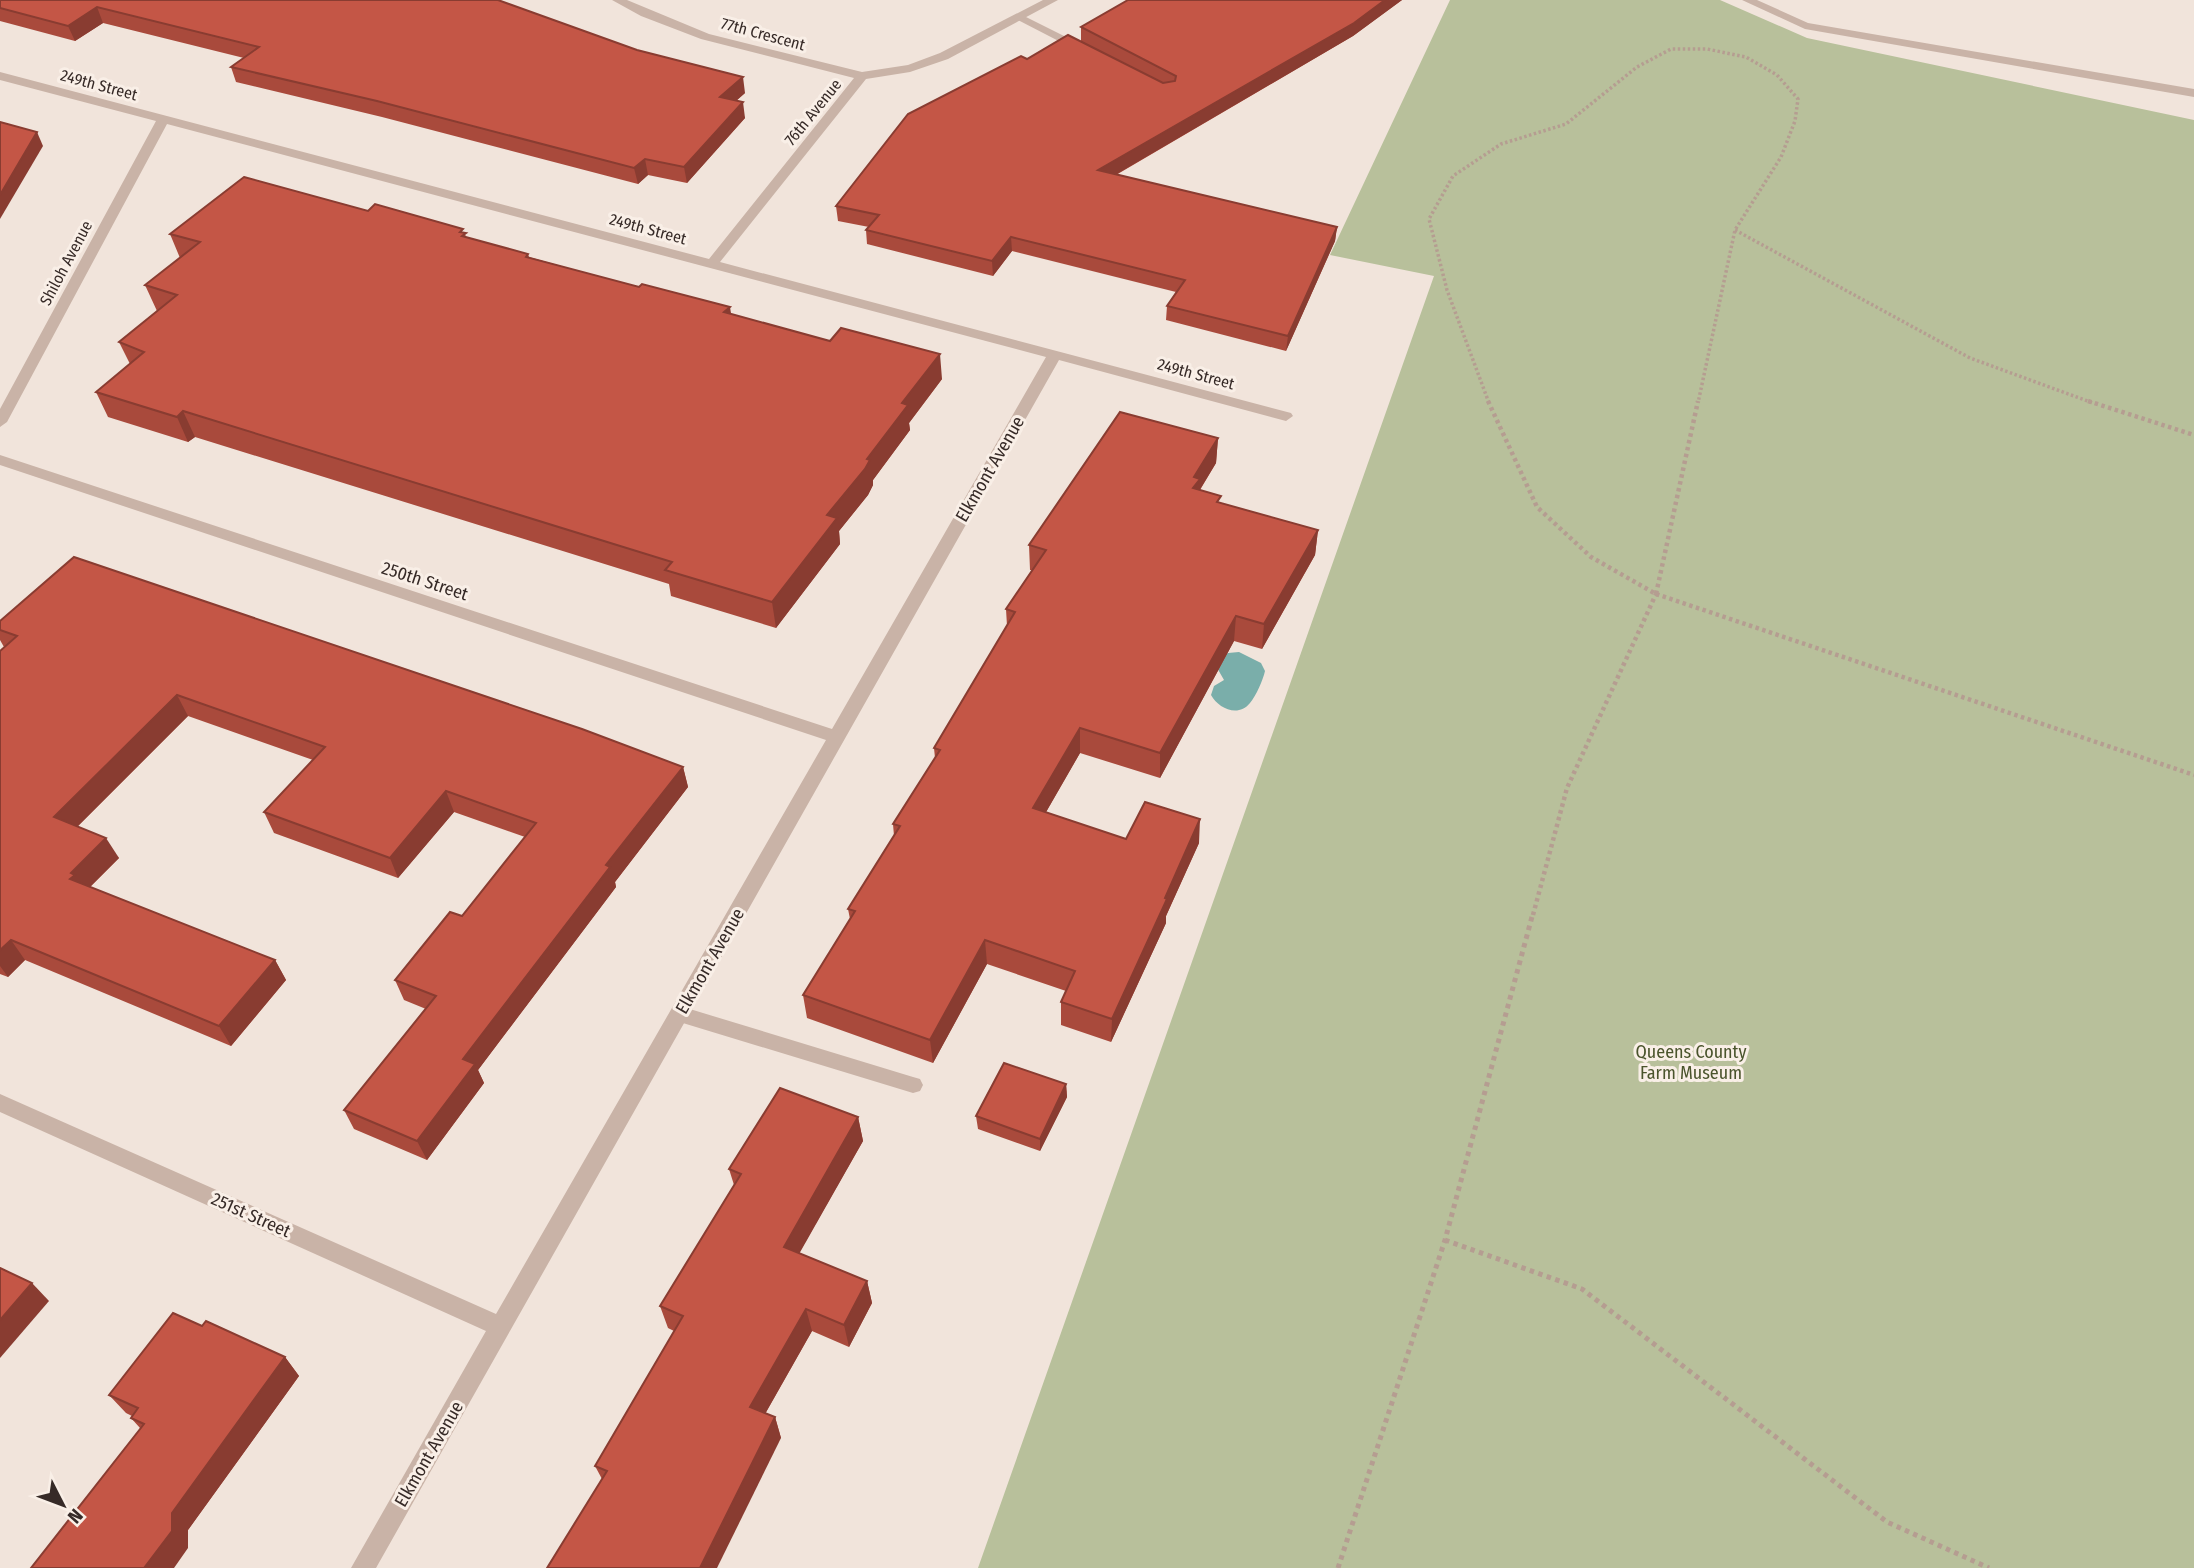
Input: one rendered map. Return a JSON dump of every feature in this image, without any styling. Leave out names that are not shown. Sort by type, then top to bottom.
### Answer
[{"type":"street","name":"77th Crescent","points":[[618,0],[682,27],[747,47],[862,76]]},
{"type":"street","name":"76th Avenue","points":[[712,264],[862,76],[909,68],[944,56],[1052,0]]},
{"type":"street","points":[[1748,0],[1805,26],[2194,93]]},
{"type":"street","points":[[1020,17],[1095,56]]},
{"type":"street","name":"249th Street","points":[[0,76],[1286,416]]},
{"type":"street","name":"Shiloh Avenue","points":[[0,422],[163,120]]},
{"type":"street","name":"Elkmont Avenue","points":[[363,1568],[1055,354]]},
{"type":"street","name":"250th Street","points":[[0,460],[837,737]]},
{"type":"street","points":[[680,1014],[913,1085]]},
{"type":"street","name":"251st Street","points":[[0,1103],[501,1326]]},
{"type":"path","points":[[1338,1568],[1445,1240],[1567,788],[1656,594],[1735,230],[1781,156],[1795,121],[1798,99],[1777,75],[1746,57],[1707,49],[1671,50],[1637,67],[1566,124],[1502,144],[1453,176],[1429,219],[1447,290],[1488,401],[1537,507],[1591,557],[1656,594],[2194,775]]},
{"type":"path","points":[[1735,230],[1970,358],[2135,418],[2194,435]]},
{"type":"path","points":[[1445,1240],[1583,1289],[1887,1522],[1989,1568]]},
{"type":"green space","name":"Queens County Farm Museum","points":[[1450,0],[1720,0],[1807,38],[2194,120],[2194,1568],[978,1568],[1434,276],[1330,255]]},
{"type":"water","points":[[1239,652],[1261,663],[1265,671],[1250,703],[1240,710],[1229,710],[1218,704],[1211,695],[1214,686],[1224,680],[1216,666],[1219,658],[1228,653]]},
{"type":"building","points":[[0,0],[498,0],[637,50],[743,77],[720,97],[743,102],[684,167],[645,159],[634,168],[377,101],[231,67],[259,47],[97,7],[68,26],[0,8]]},
{"type":"building","points":[[1128,0],[1385,0],[1354,23],[1098,170],[1337,227],[1288,336],[1167,306],[1185,280],[1011,237],[992,261],[866,230],[879,215],[836,206],[908,114],[1021,56],[1027,59],[1068,35],[1163,83],[1175,81],[1176,76],[1081,27]]},
{"type":"building","points":[[0,122],[37,132],[0,195]]},
{"type":"building","points":[[244,177],[368,211],[375,204],[463,229],[460,232],[466,233],[462,236],[528,254],[526,257],[639,287],[642,284],[730,307],[724,312],[830,341],[841,328],[940,354],[902,403],[908,405],[867,459],[870,460],[865,469],[827,515],[837,518],[772,602],[665,570],[672,562],[183,411],[177,417],[96,392],[144,352],[119,342],[177,295],[145,285],[200,242],[170,234]]},
{"type":"building","points":[[1120,412],[1218,438],[1194,477],[1200,479],[1193,488],[1221,496],[1217,502],[1318,530],[1264,624],[1236,616],[1160,753],[1080,728],[1033,808],[1126,839],[1145,802],[1200,819],[1112,1019],[1061,1002],[1075,971],[985,940],[930,1040],[803,995],[855,911],[848,909],[900,826],[893,824],[940,750],[934,748],[1015,612],[1006,609],[1046,550],[1029,545]]},
{"type":"building","points":[[74,557],[582,729],[683,767],[606,865],[610,867],[463,1059],[475,1064],[417,1141],[344,1110],[436,996],[395,980],[450,912],[462,916],[536,823],[446,791],[390,858],[264,812],[325,747],[177,695],[54,817],[106,838],[71,873],[75,875],[70,879],[275,960],[219,1026],[11,940],[0,950],[0,651],[17,636],[0,630],[0,621]]},
{"type":"building","points":[[1004,1063],[1066,1084],[1040,1139],[976,1116]]},
{"type":"building","points":[[780,1088],[858,1117],[784,1247],[867,1281],[844,1325],[806,1309],[750,1407],[775,1417],[700,1568],[547,1568],[607,1471],[595,1466],[683,1316],[660,1306],[741,1174],[729,1169]]},
{"type":"building","points":[[0,1268],[32,1283],[0,1320]]},
{"type":"building","points":[[173,1313],[202,1326],[206,1321],[285,1357],[172,1513],[172,1531],[144,1568],[31,1568],[144,1424],[131,1418],[138,1408],[109,1395]]}]
